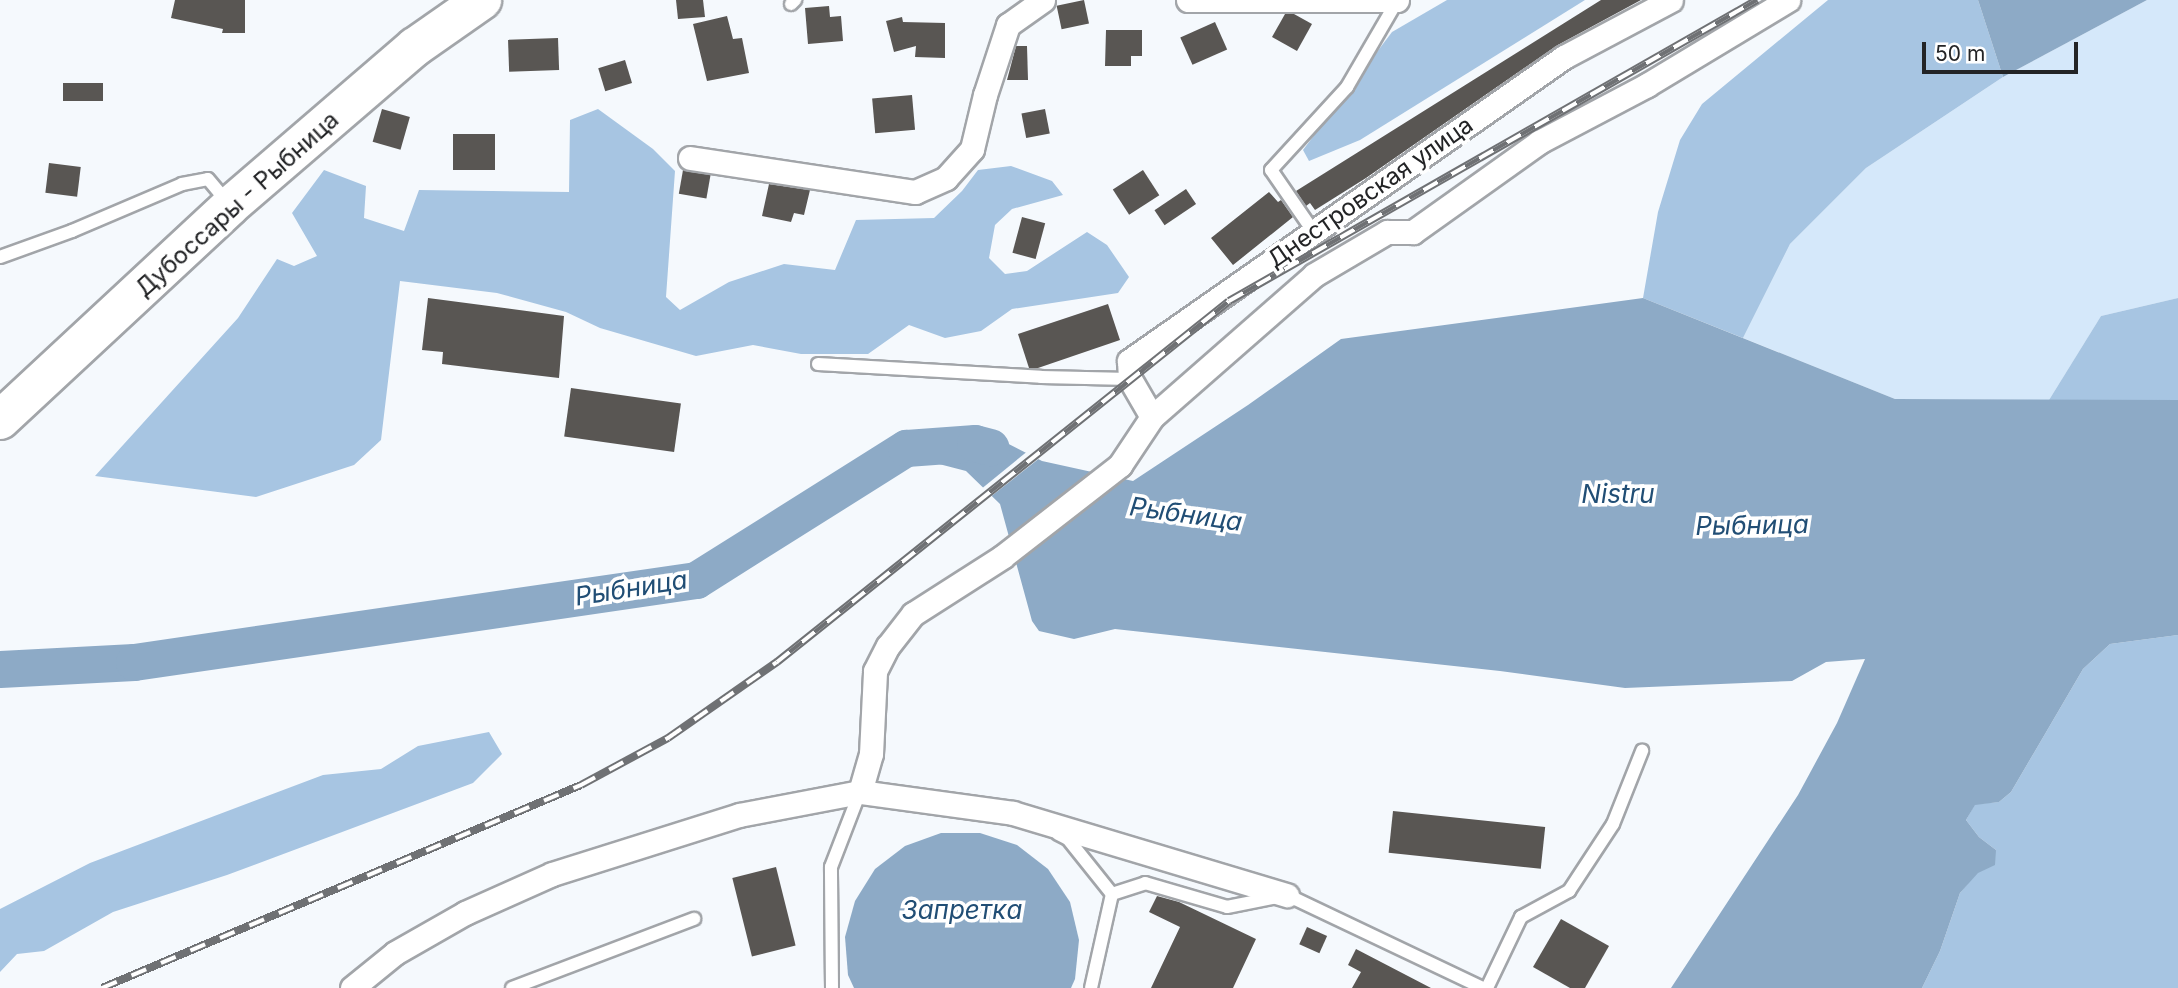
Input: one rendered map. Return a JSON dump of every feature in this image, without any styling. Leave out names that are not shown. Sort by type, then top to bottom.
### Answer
[{"type":"highway","name":"Дубоссары - Рыбница","points":[[0,420],[230,206],[415,47],[482,0]]},
{"type":"street","points":[[690,158],[915,192],[946,178],[972,149],[985,96],[1008,25],[1043,0]]},
{"type":"street","points":[[1188,0],[1397,1]]},
{"type":"street","name":"Днестровская улица","points":[[1130,379],[1129,360],[1313,231],[1564,57],[1671,0]]},
{"type":"street","name":"Днестровская улица","points":[[860,792],[871,754],[875,671],[888,646],[913,614],[1002,557],[1121,465],[1152,417],[1314,275],[1387,232],[1413,232],[1539,142],[1647,85],[1788,0]]},
{"type":"street","points":[[1130,379],[1152,417]]},
{"type":"street","points":[[352,988],[395,953],[465,913],[552,874],[739,815],[860,792],[1013,813],[1287,895]]},
{"type":"lane","points":[[1313,231],[1271,170],[1347,87],[1397,1]]},
{"type":"lane","points":[[0,257],[72,231],[181,184],[208,179],[230,206]]},
{"type":"lane","points":[[818,364],[1041,377],[1130,379]]},
{"type":"lane","points":[[1112,894],[1145,883],[1227,907],[1287,895],[1485,988],[1521,917],[1569,891],[1613,824],[1642,751]]},
{"type":"lane","points":[[832,988],[831,867],[860,792]]},
{"type":"lane","points":[[1013,813],[1068,839],[1112,894]]},
{"type":"lane","points":[[1091,988],[1112,894]]},
{"type":"lane","points":[[512,988],[694,919]]},
{"type":"shaded area","points":[[1447,0],[1585,0],[1360,140],[1309,161],[1303,150],[1392,32]]},
{"type":"shaded area","points":[[1828,0],[1978,0],[2003,77],[1866,168],[1790,244],[1743,338],[1643,298],[1658,212],[1680,140],[1702,104]]},
{"type":"shaded area","points":[[2147,0],[2178,0],[2178,298],[2101,316],[2049,400],[1895,399],[1743,338],[1790,244],[1866,168],[2003,77]]},
{"type":"shaded area","points":[[598,109],[653,149],[675,171],[666,297],[680,310],[729,282],[784,264],[835,270],[856,220],[934,218],[962,191],[978,170],[1011,166],[1052,181],[1063,195],[1012,209],[995,225],[989,258],[1005,274],[1027,271],[1087,232],[1107,245],[1129,277],[1118,293],[1012,309],[981,331],[945,338],[909,325],[868,354],[801,354],[753,345],[696,356],[600,328],[566,312],[497,293],[400,281],[381,440],[354,465],[256,497],[95,476],[238,318],[277,259],[294,266],[317,256],[292,213],[324,170],[366,186],[364,218],[404,231],[419,190],[569,192],[570,120]]},
{"type":"shaded area","points":[[2178,298],[2178,400],[2049,400],[2101,316]]},
{"type":"shaded area","points":[[2178,635],[2178,988],[1922,988],[1940,951],[1960,893],[1996,850],[1979,837],[1966,820],[1975,804],[1999,802],[2011,792],[2083,669],[2110,644]]},
{"type":"shaded area","points":[[489,732],[502,754],[473,783],[227,875],[113,912],[44,951],[17,954],[0,972],[0,909],[90,863],[323,775],[381,769],[418,746]]},
{"type":"water","points":[[1978,0],[2147,0],[2003,77]]},
{"type":"water","name":"Nistru","points":[[1643,298],[1895,399],[2178,400],[2178,635],[2110,644],[2083,669],[2011,792],[1999,802],[1975,805],[1966,820],[1979,837],[1996,850],[1995,865],[1978,873],[1960,893],[1940,951],[1922,988],[1671,988],[1798,795],[1837,723],[1865,659],[1826,662],[1792,681],[1625,688],[1500,671],[1115,629],[1074,639],[1039,631],[1032,621],[1000,504],[966,471],[939,464],[943,429],[993,436],[1042,461],[1133,481],[1341,339]]},
{"type":"water","name":"Запретка","points":[[941,833],[980,833],[1017,845],[1048,869],[1070,902],[1079,940],[1075,979],[1071,988],[854,988],[848,975],[845,937],[855,901],[875,869],[905,846]]},
{"type":"pier","points":[[1029,450],[1041,457],[989,498],[980,490]]},
{"type":"building","points":[[175,0],[245,0],[245,33],[222,33],[223,29],[171,18]]},
{"type":"building","points":[[676,0],[703,0],[705,17],[678,19]]},
{"type":"building","points":[[1084,0],[1089,23],[1062,29],[1057,6]]},
{"type":"building","points":[[1601,0],[1641,0],[1556,46],[1366,178],[1315,210],[1310,203],[1306,206],[1296,191]]},
{"type":"building","points":[[829,6],[830,17],[841,16],[843,41],[808,44],[805,8]]},
{"type":"building","points":[[1285,14],[1294,14],[1312,24],[1297,51],[1272,37]]},
{"type":"building","points":[[727,16],[733,39],[742,38],[749,73],[707,81],[693,24]]},
{"type":"building","points":[[902,17],[903,22],[945,23],[945,58],[915,57],[916,46],[894,52],[886,21]]},
{"type":"building","points":[[1215,22],[1227,49],[1192,65],[1180,37]]},
{"type":"building","points":[[1106,30],[1142,30],[1142,56],[1131,56],[1131,66],[1105,66]]},
{"type":"building","points":[[558,38],[559,70],[509,72],[508,40]]},
{"type":"building","points":[[1016,46],[1027,46],[1028,80],[1007,80]]},
{"type":"building","points":[[625,60],[632,83],[605,91],[598,68]]},
{"type":"building","points":[[63,83],[103,83],[103,101],[63,101]]},
{"type":"building","points":[[912,95],[915,130],[875,133],[872,98]]},
{"type":"building","points":[[382,109],[410,117],[401,150],[373,142]]},
{"type":"building","points":[[1045,109],[1050,134],[1026,138],[1021,114]]},
{"type":"building","points":[[453,134],[495,134],[495,170],[453,170]]},
{"type":"building","points":[[49,163],[81,167],[77,197],[45,193]]},
{"type":"building","points":[[683,170],[711,175],[706,198],[679,194]]},
{"type":"building","points":[[1143,170],[1159,195],[1129,215],[1113,190]]},
{"type":"building","points":[[769,184],[810,190],[804,215],[794,213],[791,222],[762,216]]},
{"type":"building","points":[[1186,189],[1196,204],[1165,225],[1154,210]]},
{"type":"building","points":[[1269,192],[1278,202],[1281,200],[1293,217],[1233,265],[1211,238]]},
{"type":"building","points":[[1022,217],[1045,223],[1036,259],[1012,253]]},
{"type":"building","points":[[428,298],[564,316],[559,378],[442,364],[443,352],[422,350]]},
{"type":"building","points":[[1108,304],[1120,340],[1038,368],[1029,368],[1018,334]]},
{"type":"building","points":[[571,388],[681,403],[674,452],[564,437]]},
{"type":"building","points":[[1393,811],[1545,827],[1541,869],[1389,853]]},
{"type":"building","points":[[776,867],[796,946],[752,956],[732,878]]},
{"type":"building","points":[[1157,896],[1179,902],[1256,939],[1233,988],[1151,988],[1180,927],[1149,912]]},
{"type":"building","points":[[1561,919],[1609,946],[1585,988],[1570,988],[1533,967]]},
{"type":"building","points":[[1307,927],[1327,936],[1319,953],[1299,944]]},
{"type":"building","points":[[1356,949],[1431,988],[1352,988],[1361,972],[1348,965]]},
{"type":"waterway","name":"Рыбница","points":[[0,669],[134,662],[696,580],[906,448],[975,443],[990,447]]},
{"type":"railway","points":[[102,988],[581,785],[668,738],[777,662],[1229,301],[1757,0]]}]
